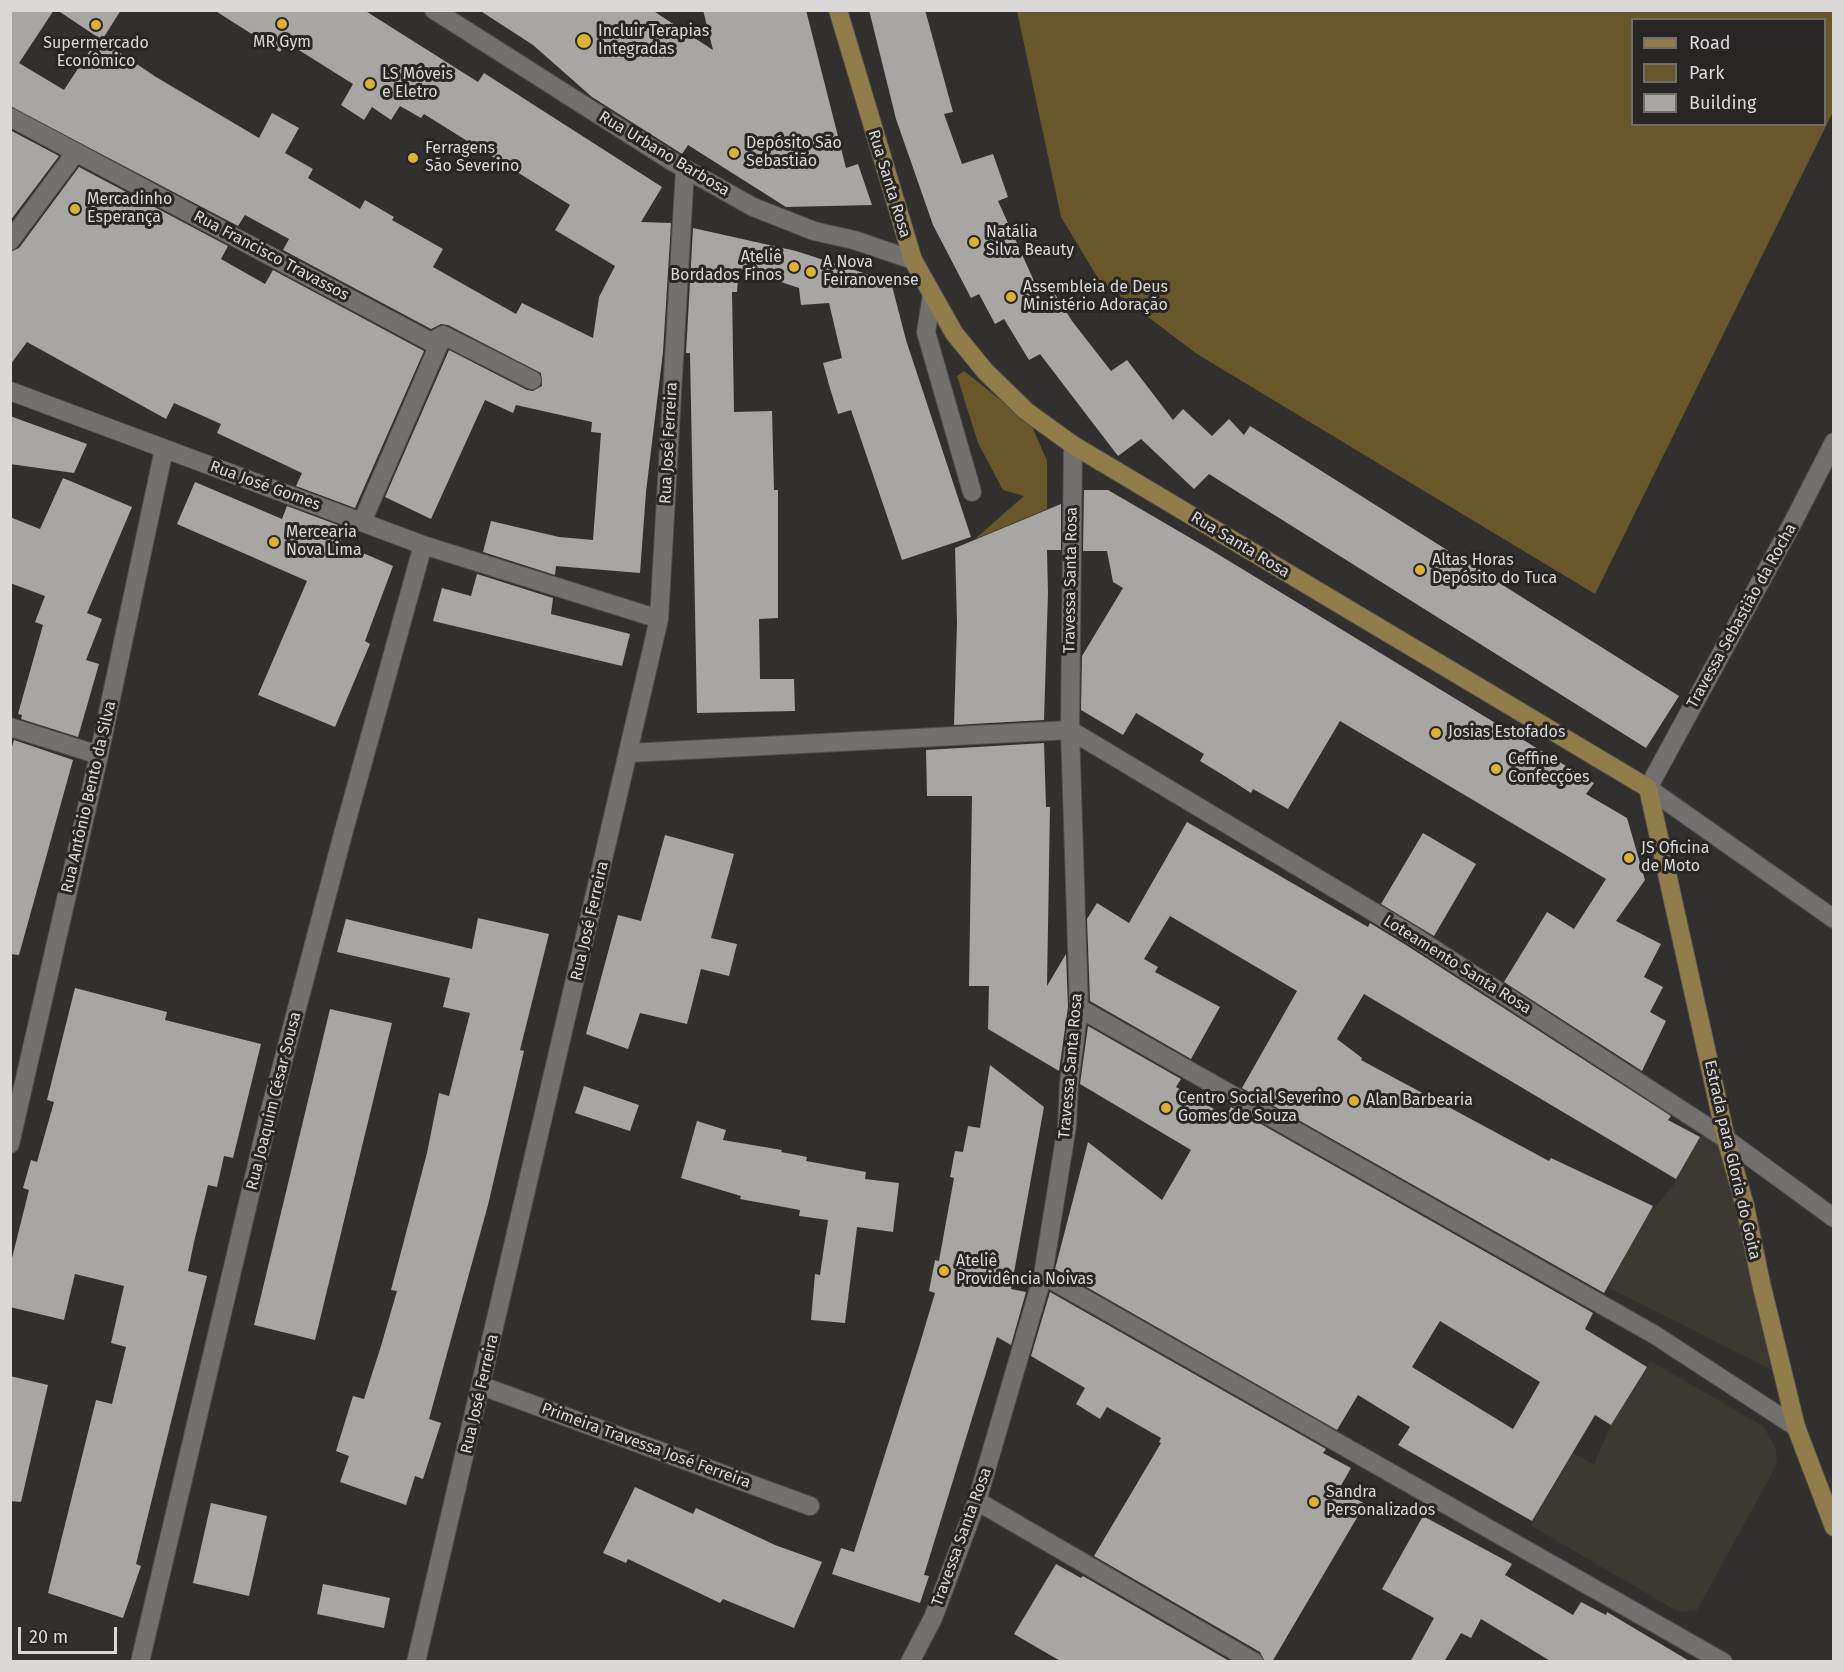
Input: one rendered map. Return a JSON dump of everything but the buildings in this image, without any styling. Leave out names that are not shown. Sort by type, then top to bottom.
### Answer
[{"type":"main road","name":"Rua Santa Rosa","points":[[837,10],[913,260],[954,333],[985,371],[1026,411],[1073,445],[1648,788]]},
{"type":"main road","name":"Estrada para Gloria do Goita","points":[[1648,788],[1726,1139],[1745,1206],[1796,1427],[1833,1527]]},
{"type":"street","name":"Rua Urbano Barbosa","points":[[434,10],[685,169],[753,207],[814,231],[854,240],[913,260]]},
{"type":"street","name":"Rua Francisco Travassos","points":[[10,117],[431,342],[443,336],[532,380]]},
{"type":"street","points":[[10,241],[76,152]]},
{"type":"street","name":"Rua José Ferreira","points":[[416,1662],[659,619],[685,169]]},
{"type":"street","points":[[932,295],[926,332],[972,492]]},
{"type":"street","points":[[362,522],[443,336]]},
{"type":"street","name":"Rua José Gomes","points":[[10,391],[423,545],[659,619]]},
{"type":"street","name":"Travessa Sebastião da Rocha","points":[[1648,788],[1792,524],[1833,442]]},
{"type":"street","name":"Travessa Santa Rosa","points":[[910,1662],[933,1618],[977,1501],[1043,1275],[1067,1126],[1079,1008],[1070,730],[1073,445]]},
{"type":"street","name":"Rua Antônio Bento da Silva","points":[[10,1144],[99,755],[164,449]]},
{"type":"street","name":"Rua Joaquim César Sousa","points":[[140,1662],[268,1118],[340,844],[423,545]]},
{"type":"street","points":[[10,727],[99,755]]},
{"type":"street","points":[[628,753],[1070,730]]},
{"type":"street","name":"Loteamento Santa Rosa","points":[[1070,730],[1412,935],[1726,1139],[1833,1218]]},
{"type":"street","name":"Rua Santa Rosa","points":[[1648,788],[1833,919]]},
{"type":"street","points":[[1079,1008],[1655,1335],[1796,1427]]},
{"type":"street","points":[[1043,1275],[1723,1662]]},
{"type":"street","name":"Primeira Travessa José Ferreira","points":[[482,1386],[810,1506]]},
{"type":"street","points":[[977,1501],[1254,1662]]},
{"type":"shaded area","points":[[1713,1114],[1784,1376],[1608,1287],[1647,1216],[1672,1187]]},
{"type":"shaded area","points":[[1650,1361],[1763,1426],[1776,1449],[1777,1464],[1697,1610],[1684,1612],[1675,1610],[1530,1525],[1573,1453],[1594,1464],[1611,1425]]},
{"type":"green space","points":[[1017,11],[1833,11],[1833,112],[1595,594],[1197,354],[1099,280],[1061,217]]},
{"type":"green space","points":[[964,371],[1031,424],[1047,461],[1047,509],[975,539],[1024,496],[1003,490],[978,443],[957,376]]},
{"type":"place","name":"MR Gym","points":[[282,24]]},
{"type":"place","name":"Supermercado Econômico","points":[[96,25]]},
{"type":"place","name":"Incluir Terapias Integradas","points":[[584,41]]},
{"type":"place","name":"LS Móveis e Eletro","points":[[370,84]]},
{"type":"place","name":"Depósito São Sebastião","points":[[734,153]]},
{"type":"place","name":"Ferragens São Severino","points":[[413,158]]},
{"type":"place","name":"Mercadinho Esperança","points":[[75,209]]},
{"type":"place","name":"Natália Silva Beauty","points":[[974,242]]},
{"type":"place","name":"Ateliê Bordados Finos","points":[[794,267]]},
{"type":"place","name":"A Nova Feiranovense","points":[[811,272]]},
{"type":"place","name":"Assembleia de Deus Ministério Adoração","points":[[1011,297]]},
{"type":"place","name":"Mercearia Nova Lima","points":[[274,542]]},
{"type":"place","name":"Altas Horas Depósito do Tuca","points":[[1420,570]]},
{"type":"place","name":"Josias Estofados","points":[[1436,733]]},
{"type":"place","name":"Ceffine Confecções","points":[[1496,769]]},
{"type":"place","name":"JS Oficina de Moto","points":[[1629,858]]},
{"type":"place","name":"Alan Barbearia","points":[[1354,1101]]},
{"type":"place","name":"Centro Social Severino Gomes de Souza","points":[[1166,1108]]},
{"type":"place","name":"Ateliê Providência Noivas","points":[[944,1271]]},
{"type":"place","name":"Sandra Personalizados","points":[[1314,1502]]}]
